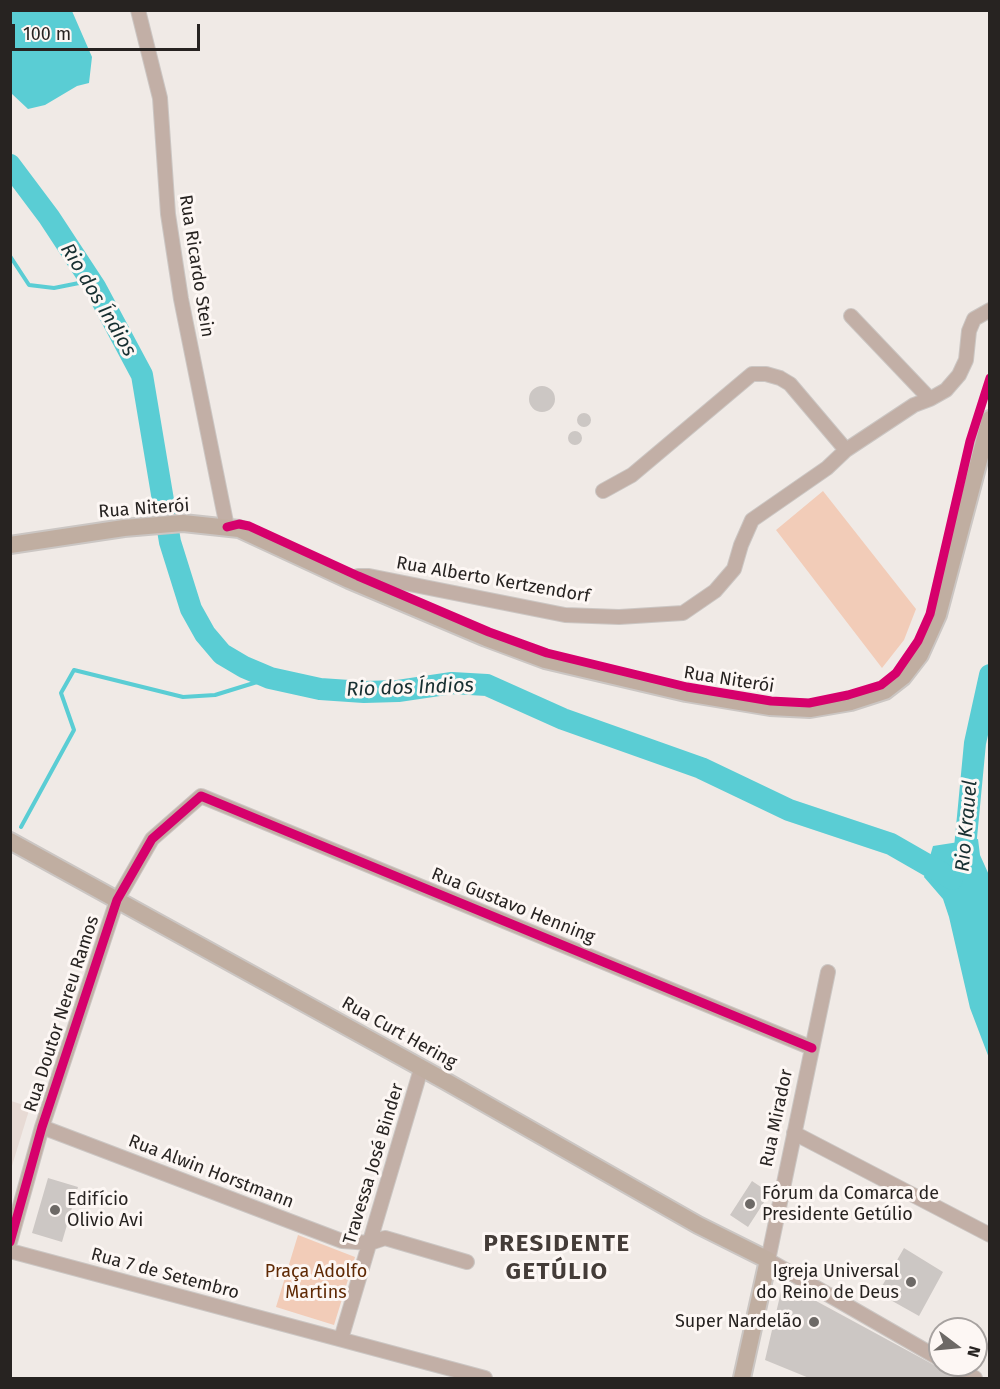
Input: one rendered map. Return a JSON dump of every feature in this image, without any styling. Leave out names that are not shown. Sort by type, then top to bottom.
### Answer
[{"type":"main road","name":"Rua Niterói","points":[[10,546],[124,528],[183,523],[227,527],[258,537],[349,580],[510,648],[545,660],[686,693],[770,707],[810,709],[851,702],[885,691],[903,677],[920,655],[938,615],[990,419]]},
{"type":"main road","name":"Rua Curt Hering","points":[[12,845],[117,900],[698,1225],[768,1260]]},
{"type":"main road","name":"Rua Mirador","points":[[742,1378],[768,1260]]},
{"type":"street","name":"Rua Ricardo Stein","points":[[138,10],[160,98],[168,214],[181,298],[227,527]]},
{"type":"street","name":"Rua Alberto Kertzendorf","points":[[349,580],[358,576],[369,576],[565,615],[619,617],[683,613],[715,591],[734,569],[752,520],[827,468],[846,450],[914,405],[946,390],[959,375],[966,360],[969,331],[974,319],[989,311]]},
{"type":"street","points":[[852,316],[930,399]]},
{"type":"street","points":[[603,491],[632,475],[752,374],[766,374],[790,384],[846,450]]},
{"type":"street","name":"Rua Doutor Nereu Ramos","points":[[10,1242],[42,1127],[117,900],[153,839],[201,796]]},
{"type":"street","name":"Rua Gustavo Henning","points":[[201,796],[812,1048]]},
{"type":"street","name":"Rua Mirador","points":[[768,1260],[828,972]]},
{"type":"street","name":"Travessa José Binder","points":[[341,1339],[421,1069]]},
{"type":"street","name":"Rua Alwin Horstmann","points":[[42,1127],[342,1241],[370,1243],[385,1238],[467,1262]]},
{"type":"street","points":[[794,1132],[990,1235]]},
{"type":"street","name":"Rua 7 de Setembro","points":[[10,1251],[485,1378]]},
{"type":"street","points":[[768,1260],[928,1352]]},
{"type":"shaded area","points":[[10,1101],[30,1107],[11,1169]]},
{"type":"green space","points":[[823,491],[916,609],[904,640],[882,668],[776,530]]},
{"type":"green space","name":"Praça Adolfo Martins","points":[[298,1235],[355,1257],[334,1325],[276,1307]]},
{"type":"water","points":[[10,11],[72,11],[92,57],[89,83],[77,86],[45,105],[28,109],[11,93]]},
{"type":"water","points":[[978,839],[980,855],[989,875],[989,1058],[970,1008],[943,899],[924,877],[933,846]]},
{"type":"building","points":[[542,386],[551,390],[555,399],[551,408],[542,412],[533,408],[529,399],[533,390]]},
{"type":"building","points":[[581,413],[587,413],[591,420],[587,427],[581,427],[577,423],[577,417]]},
{"type":"building","points":[[572,431],[578,431],[582,438],[578,445],[572,445],[568,441],[568,435]]},
{"type":"building","name":"Edifício Olivio Avi","points":[[48,1178],[78,1187],[62,1242],[32,1233]]},
{"type":"building","name":"Fórum da Comarca de Presidente Getúlio","points":[[752,1181],[770,1193],[748,1227],[730,1215]]},
{"type":"building","name":"Igreja Universal do Reino de Deus","points":[[904,1248],[943,1272],[919,1316],[878,1293]]},
{"type":"building","name":"Super Nardelão","points":[[783,1283],[928,1362],[928,1377],[958,1378],[809,1378],[765,1360]]},
{"type":"waterway","name":"Rio dos Índios","points":[[10,165],[49,217],[95,287],[142,375],[170,542],[191,609],[205,634],[222,654],[270,678],[320,689],[364,692],[398,691],[452,683],[487,685],[563,719],[701,768],[789,810],[891,844],[952,879]]},
{"type":"waterway","points":[[10,256],[29,285],[54,288],[79,283],[95,287]]},
{"type":"waterway","points":[[21,827],[74,730],[61,693],[74,670],[183,697],[215,695],[270,678]]},
{"type":"waterway","name":"Rio Krauel","points":[[963,869],[975,743],[990,675]]},
{"type":"cycle path","points":[[227,527],[239,524],[249,526],[489,632],[547,653],[687,687],[771,701],[809,703],[881,685],[896,673],[918,641],[930,614],[970,441],[990,378]]},
{"type":"cycle path","points":[[10,1242],[42,1127],[117,900],[152,839],[201,796],[812,1048]]},
{"type":"place","name":"Fórum da Comarca de Presidente Getúlio","points":[[750,1204]]},
{"type":"place","name":"Edifício Olivio Avi","points":[[55,1210]]},
{"type":"place","name":"Igreja Universal do Reino de Deus","points":[[911,1282]]},
{"type":"place","name":"Super Nardelão","points":[[814,1322]]},
{"type":"district","name":"PRESIDENTE GETÚLIO","points":[[557,1258]]}]
